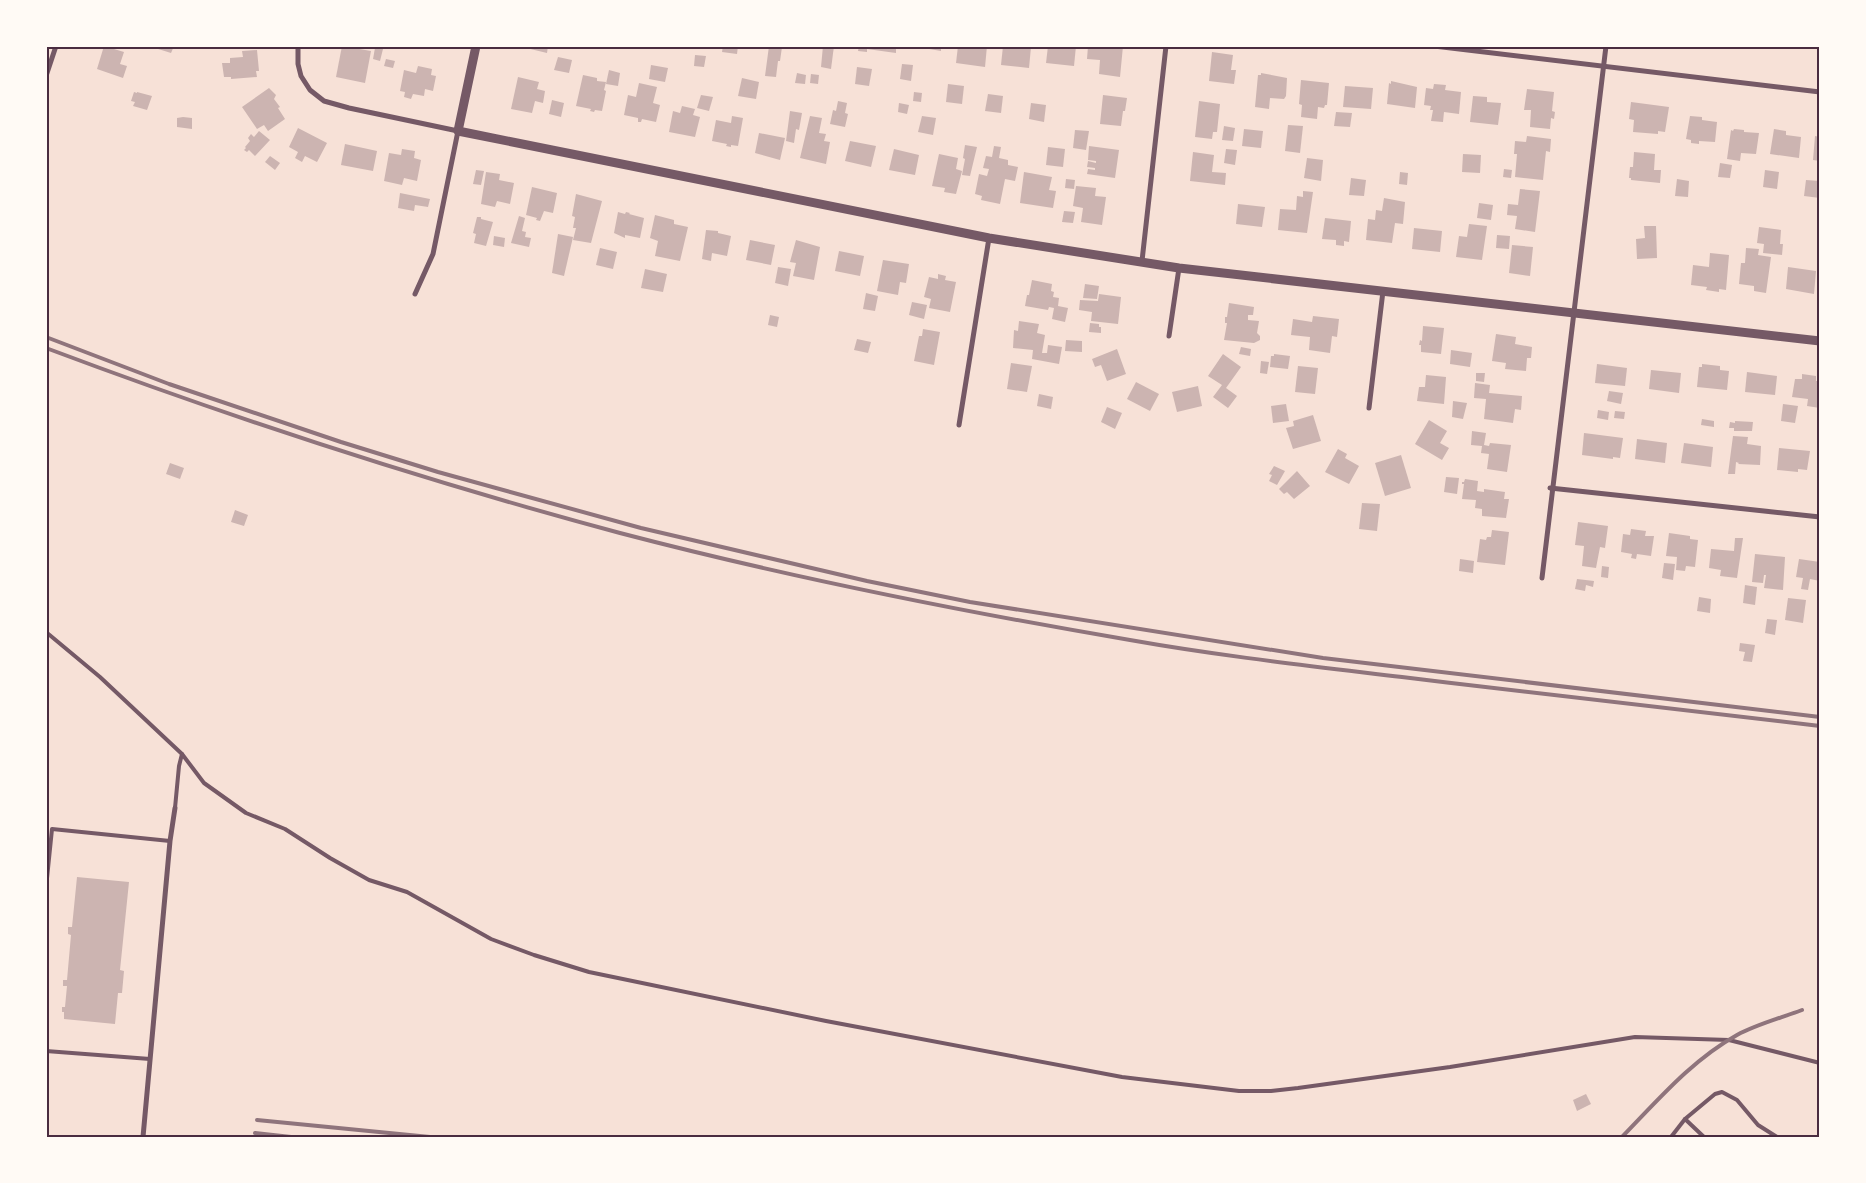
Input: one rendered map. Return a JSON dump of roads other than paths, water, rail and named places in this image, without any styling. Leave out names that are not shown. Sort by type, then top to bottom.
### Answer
[{"type":"street","points":[[46,76],[56,46]]},
{"type":"street","points":[[298,46],[298,64],[301,76],[310,90],[324,101],[349,108],[989,238],[1179,268],[1820,341]]},
{"type":"street","points":[[415,294],[435,246],[476,46]]},
{"type":"street","points":[[1142,262],[1166,46]]},
{"type":"street","points":[[1434,46],[1820,92]]},
{"type":"street","points":[[1542,578],[1606,46]]},
{"type":"street","points":[[959,425],[989,238]]},
{"type":"street","points":[[1169,336],[1179,268]]},
{"type":"street","points":[[1369,408],[1383,290]]},
{"type":"street","points":[[1552,488],[1820,517]]},
{"type":"street","points":[[143,1137],[170,841],[176,808]]},
{"type":"lane","points":[[46,632],[100,677],[182,754],[204,784],[246,813],[285,829],[369,880],[407,892],[491,939],[589,972],[826,1021],[1122,1077],[1239,1090],[1271,1091],[1298,1088],[1450,1067],[1634,1037],[1729,1040],[1820,1063]]},
{"type":"lane","points":[[176,808],[179,766],[182,754]]},
{"type":"lane","points":[[46,888],[52,829],[170,841]]},
{"type":"lane","points":[[46,1051],[150,1059]]},
{"type":"lane","points":[[1671,1137],[1685,1119],[1715,1094],[1722,1092],[1736,1100],[1758,1125],[1777,1137]]},
{"type":"lane","points":[[1685,1119],[1704,1137]]},
{"type":"railway","points":[[46,337],[169,384],[341,442],[438,472],[641,528],[867,581],[970,602],[1323,658],[1820,717]]},
{"type":"railway","points":[[46,348],[188,400],[331,448],[475,492],[620,533],[810,579],[1002,617],[1198,651],[1334,669],[1820,726]]},
{"type":"railway","points":[[1622,1137],[1662,1095],[1705,1056],[1737,1035],[1802,1010]]},
{"type":"railway","points":[[257,1120],[430,1137]]},
{"type":"railway","points":[[255,1133],[291,1137]]}]
